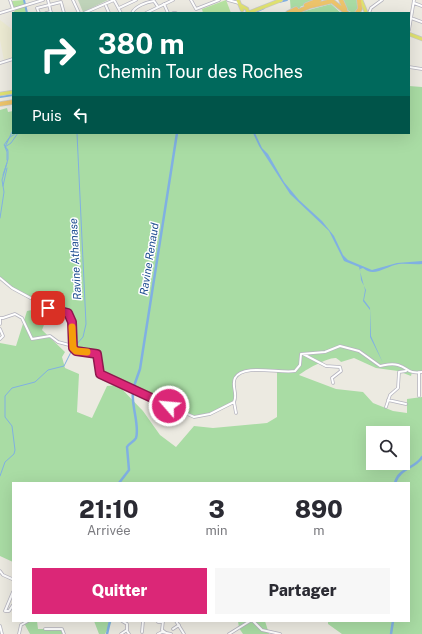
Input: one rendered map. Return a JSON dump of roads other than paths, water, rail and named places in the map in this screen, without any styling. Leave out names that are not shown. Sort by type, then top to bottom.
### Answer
[{"type":"highway","points":[[290,12],[319,0]]},
{"type":"highway","points":[[297,12],[326,0]]},
{"type":"highway","points":[[341,0],[343,6],[348,12]]},
{"type":"highway","points":[[358,12],[360,9],[359,0]]},
{"type":"highway","points":[[311,6],[332,1],[348,12]]},
{"type":"highway","points":[[0,103],[12,100]]},
{"type":"main road","points":[[239,3],[244,11],[281,0]]},
{"type":"main road","points":[[359,0],[367,12]]},
{"type":"main road","points":[[359,0],[361,12]]},
{"type":"main road","points":[[410,33],[422,39]]},
{"type":"main road","points":[[0,94],[12,92]]},
{"type":"street","points":[[10,0],[13,9]]},
{"type":"street","points":[[0,13],[43,0]]},
{"type":"street","points":[[48,0],[51,12]]},
{"type":"street","points":[[73,0],[79,12]]},
{"type":"street","points":[[86,12],[113,0],[116,2],[121,12]]},
{"type":"street","points":[[119,8],[136,0]]},
{"type":"street","points":[[148,12],[173,0]]},
{"type":"street","points":[[191,0],[196,9],[219,0]]},
{"type":"street","points":[[228,0],[239,3]]},
{"type":"street","points":[[369,12],[371,8],[382,0]]},
{"type":"street","points":[[132,12],[133,10],[147,2],[154,1],[158,7]]},
{"type":"street","points":[[410,24],[414,1],[422,6]]},
{"type":"street","points":[[38,12],[37,8],[61,2],[64,12]]},
{"type":"street","points":[[164,4],[168,12]]},
{"type":"street","points":[[106,6],[109,12]]},
{"type":"street","points":[[411,18],[422,22]]},
{"type":"street","points":[[0,62],[12,59]]},
{"type":"street","points":[[410,67],[421,69],[422,65]]},
{"type":"street","points":[[0,278],[12,288],[51,309],[68,313],[72,322],[72,346]]},
{"type":"street","points":[[0,324],[0,318],[4,318],[12,314],[20,316],[32,339],[50,336],[58,342],[72,346],[76,351],[97,354],[100,374],[189,416],[199,417],[210,414],[234,402]]},
{"type":"street","points":[[0,329],[3,336],[0,339]]},
{"type":"street","points":[[303,353],[325,352],[340,346],[359,351],[380,366],[394,364],[401,366],[407,371]]},
{"type":"street","points":[[236,413],[234,402],[236,396],[233,384],[237,375],[245,371],[263,369],[272,371],[295,371],[300,365],[303,353]]},
{"type":"street","points":[[303,353],[326,366],[340,367],[341,371],[332,378],[333,383]]},
{"type":"street","points":[[386,407],[388,400],[398,388],[399,372],[422,372]]},
{"type":"street","points":[[418,372],[419,396]]},
{"type":"street","points":[[388,400],[406,404]]},
{"type":"street","points":[[0,571],[3,575],[12,579]]},
{"type":"street","points":[[12,594],[5,611],[9,611],[12,606]]},
{"type":"street","points":[[19,634],[24,623],[26,622]]},
{"type":"street","points":[[121,634],[127,630],[127,624],[124,622]]},
{"type":"street","points":[[142,632],[143,622]]},
{"type":"street","points":[[163,622],[162,630],[166,633]]},
{"type":"street","points":[[176,622],[184,634]]},
{"type":"street","points":[[229,634],[249,622]]},
{"type":"street","points":[[252,622],[262,630],[280,634]]},
{"type":"street","points":[[173,628],[178,625]]},
{"type":"street","points":[[0,626],[2,634]]},
{"type":"street","points":[[45,629],[62,629],[64,634]]},
{"type":"street","points":[[158,634],[171,634]]},
{"type":"water","points":[[253,134],[255,134],[262,148],[268,154],[284,182],[299,200],[322,221],[334,236],[343,255],[348,260],[372,270],[397,263],[422,261],[422,264],[399,264],[376,272],[367,271],[363,268],[360,269],[360,272],[359,267],[344,261],[329,231],[290,194],[259,146]]},
{"type":"water","points":[[364,286],[366,290],[364,300],[370,308],[371,336],[383,363],[370,337],[370,310],[363,301],[365,290]]},
{"type":"waterway","points":[[24,0],[27,12]]},
{"type":"waterway","points":[[279,2],[287,0]]},
{"type":"waterway","points":[[255,12],[264,8]]},
{"type":"waterway","points":[[0,97],[12,95]]},
{"type":"waterway","points":[[7,160],[7,152],[5,147],[12,132]]},
{"type":"waterway","points":[[8,150],[4,145],[9,138],[15,134]]},
{"type":"waterway","points":[[0,218],[4,192],[2,180],[8,159],[8,151],[5,147],[11,143],[17,134]]},
{"type":"waterway","name":"Ravine Athanase","points":[[74,347],[83,337],[86,324],[77,134]]},
{"type":"waterway","name":"Ravine Renaud","points":[[134,386],[140,369],[177,134]]},
{"type":"waterway","points":[[3,175],[7,163]]},
{"type":"waterway","points":[[3,186],[7,168]]},
{"type":"waterway","name":"Ravine Athanase","points":[[0,476],[5,462],[14,454],[15,450],[12,426],[5,417],[5,396],[12,388],[35,382],[48,370],[64,366],[72,350]]},
{"type":"waterway","name":"Ravine Renaud","points":[[120,482],[129,470],[127,447],[136,438],[137,433],[133,392]]},
{"type":"waterway","points":[[395,482],[400,474],[416,464],[422,457]]},
{"type":"waterway","name":"Ravine Renaud","points":[[107,634],[110,622]]},
{"type":"waterway","points":[[391,634],[393,622]]}]
